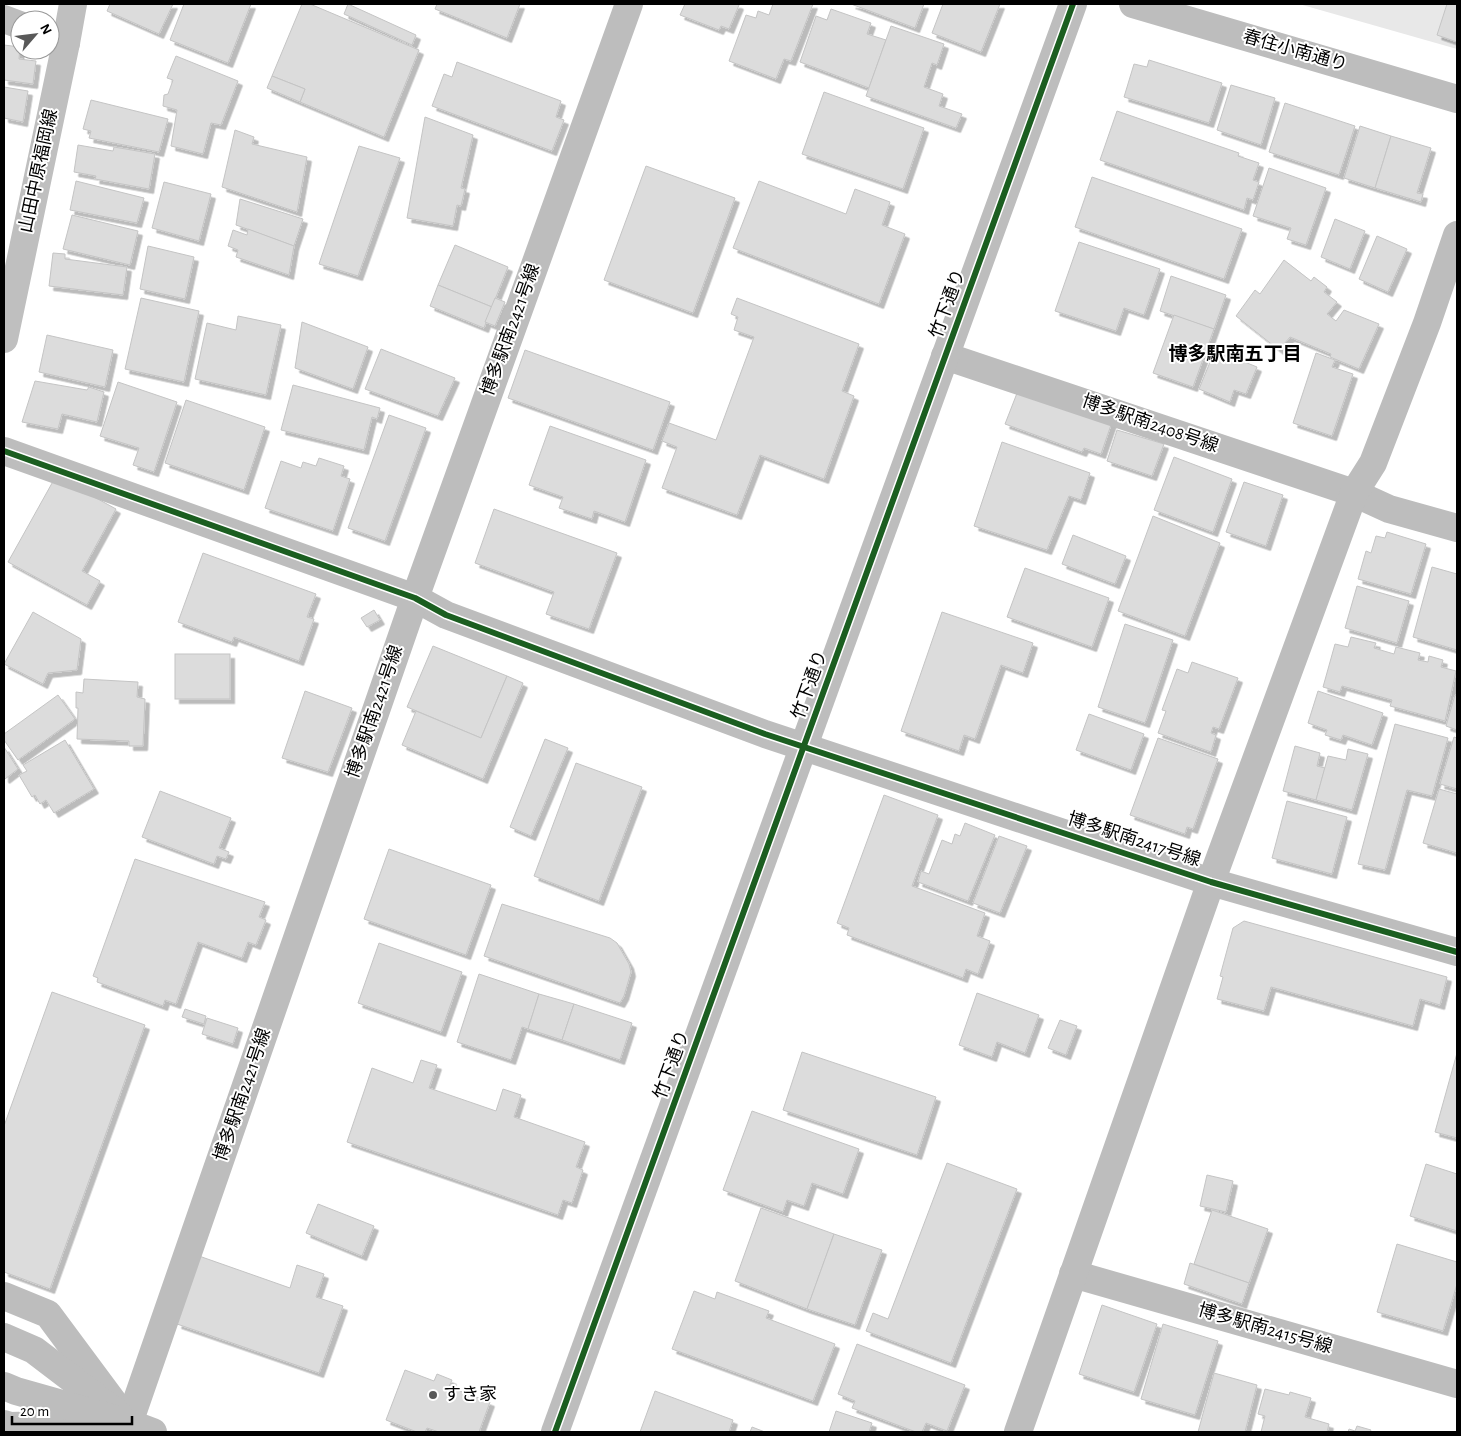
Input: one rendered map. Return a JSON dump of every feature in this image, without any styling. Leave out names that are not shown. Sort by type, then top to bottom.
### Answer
[{"type":"main road","name":"山田中原福岡線","points":[[60,35],[73,4]]},
{"type":"main road","name":"山田中原福岡線","points":[[4,338],[54,60]]},
{"type":"street","name":"博多駅南2421号線","points":[[141,1427],[415,598],[629,4]]},
{"type":"street","name":"竹下通り","points":[[555,1432],[1073,4]]},
{"type":"street","name":"春住小南通り","points":[[1133,4],[1457,99]]},
{"type":"street","points":[[1018,1432],[1211,882],[1354,493],[1373,463],[1427,324],[1457,235]]},
{"type":"street","name":"博多駅南2408号線","points":[[946,356],[1354,493]]},
{"type":"street","name":"博多駅南2417号線","points":[[4,451],[415,598],[446,615],[751,728],[1211,882],[1457,952]]},
{"type":"street","points":[[1354,493],[1389,509],[1457,528]]},
{"type":"street","name":"博多駅南2415号線","points":[[1072,1274],[1457,1384]]},
{"type":"street","points":[[4,1296],[48,1314],[141,1427]]},
{"type":"street","points":[[4,1337],[34,1350],[141,1427]]},
{"type":"street","points":[[4,1386],[141,1427]]},
{"type":"street","points":[[4,1424],[10,1426],[141,1427]]},
{"type":"shaded area","points":[[1299,4],[1457,4],[1457,49]]},
{"type":"building","points":[[110,4],[173,4],[159,34],[107,11]]},
{"type":"building","points":[[184,4],[251,4],[228,63],[170,40]]},
{"type":"building","points":[[302,4],[310,4],[419,50],[384,137],[300,102],[305,89],[272,76]]},
{"type":"building","points":[[348,4],[416,35],[412,45],[344,14]]},
{"type":"building","points":[[437,4],[520,4],[507,38],[435,9]]},
{"type":"building","points":[[685,4],[739,5],[729,29],[721,26],[719,30],[680,15]]},
{"type":"building","points":[[773,4],[813,4],[791,61],[784,59],[776,79],[729,61],[746,15],[756,18],[758,11],[769,15]]},
{"type":"building","points":[[851,4],[924,4],[915,28]]},
{"type":"building","points":[[943,4],[1000,4],[981,52],[932,33]]},
{"type":"building","points":[[1447,4],[1457,4],[1457,42],[1437,35]]},
{"type":"building","points":[[831,9],[871,23],[867,34],[886,40],[869,88],[800,62],[816,16],[827,20]]},
{"type":"building","points":[[891,26],[944,44],[937,65],[932,63],[924,87],[943,94],[939,106],[962,114],[956,128],[866,96]]},
{"type":"building","points":[[4,45],[10,46],[10,60],[36,61],[33,84],[4,80]]},
{"type":"building","points":[[176,56],[238,81],[221,125],[211,123],[203,154],[171,146],[177,110],[163,106],[164,95],[168,94],[173,80],[167,78]]},
{"type":"building","points":[[1149,60],[1222,83],[1209,123],[1124,97],[1134,64],[1147,67]]},
{"type":"building","points":[[457,62],[561,101],[556,117],[564,120],[552,151],[432,106],[444,74],[452,77]]},
{"type":"building","points":[[272,76],[305,89],[300,102],[267,88]]},
{"type":"building","points":[[1231,85],[1275,98],[1261,145],[1217,130]]},
{"type":"building","points":[[4,87],[28,91],[23,122],[4,118]]},
{"type":"building","points":[[824,92],[924,128],[903,189],[802,154]]},
{"type":"building","points":[[91,100],[168,119],[159,152],[89,138],[91,131],[83,129]]},
{"type":"building","points":[[1285,103],[1355,126],[1339,175],[1269,152]]},
{"type":"building","points":[[1117,111],[1239,153],[1238,156],[1259,163],[1253,180],[1259,182],[1253,200],[1247,198],[1244,210],[1100,160]]},
{"type":"building","points":[[425,117],[473,135],[461,188],[465,189],[461,206],[457,205],[453,226],[407,218]]},
{"type":"building","points":[[1360,126],[1391,136],[1375,188],[1344,178]]},
{"type":"building","points":[[235,130],[254,137],[252,144],[307,157],[297,212],[222,187]]},
{"type":"building","points":[[1391,136],[1431,148],[1417,193],[1423,194],[1421,202],[1375,188]]},
{"type":"building","points":[[78,145],[113,151],[114,147],[155,154],[149,189],[95,179],[96,176],[74,172]]},
{"type":"building","points":[[359,146],[400,158],[358,276],[319,264]]},
{"type":"building","points":[[646,166],[735,198],[693,313],[604,280]]},
{"type":"building","points":[[1269,168],[1326,188],[1306,245],[1287,239],[1291,228],[1253,216]]},
{"type":"building","points":[[1092,177],[1242,229],[1224,279],[1075,227]]},
{"type":"building","points":[[76,181],[144,198],[137,223],[70,210]]},
{"type":"building","points":[[759,181],[846,214],[855,189],[890,202],[882,225],[905,234],[879,304],[733,248]]},
{"type":"building","points":[[164,182],[211,194],[199,241],[152,228]]},
{"type":"building","points":[[240,199],[303,219],[294,246],[236,225]]},
{"type":"building","points":[[72,215],[138,231],[130,265],[63,249]]},
{"type":"building","points":[[1335,219],[1365,231],[1350,269],[1321,257]]},
{"type":"building","points":[[248,229],[294,246],[289,275],[236,257],[238,250],[228,246],[233,230],[247,235]]},
{"type":"building","points":[[1377,236],[1407,249],[1388,292],[1359,279]]},
{"type":"building","points":[[1079,242],[1160,269],[1144,315],[1124,308],[1116,331],[1055,311]]},
{"type":"building","points":[[455,245],[508,267],[492,307],[438,285]]},
{"type":"building","points":[[148,246],[194,257],[185,299],[140,289]]},
{"type":"building","points":[[53,253],[65,254],[65,259],[127,267],[123,295],[49,286]]},
{"type":"building","points":[[1284,260],[1311,281],[1314,277],[1327,287],[1324,292],[1337,302],[1327,314],[1336,321],[1344,310],[1379,324],[1359,369],[1330,357],[1331,354],[1290,337],[1279,350],[1236,316],[1255,290],[1260,294]]},
{"type":"building","points":[[1171,276],[1226,295],[1214,329],[1160,311]]},
{"type":"building","points":[[438,285],[492,307],[484,328],[430,306]]},
{"type":"building","points":[[141,298],[199,311],[184,382],[125,369]]},
{"type":"building","points":[[495,298],[505,302],[495,326],[485,322]]},
{"type":"building","points":[[737,298],[859,344],[842,391],[854,396],[824,479],[760,455],[737,515],[662,488],[677,447],[662,441],[669,423],[716,440],[754,337],[734,330],[738,317],[731,314]]},
{"type":"building","points":[[1174,315],[1214,329],[1193,387],[1153,373]]},
{"type":"building","points":[[238,316],[281,325],[266,395],[195,379],[207,323],[236,330]]},
{"type":"building","points":[[302,322],[368,347],[353,389],[295,368]]},
{"type":"building","points":[[47,335],[113,350],[105,387],[39,372]]},
{"type":"building","points":[[381,349],[455,378],[438,416],[365,389]]},
{"type":"building","points":[[525,350],[670,402],[653,450],[508,398]]},
{"type":"building","points":[[1215,350],[1257,367],[1246,394],[1234,390],[1230,402],[1199,389]]},
{"type":"building","points":[[1316,353],[1335,360],[1332,367],[1353,374],[1332,436],[1293,423]]},
{"type":"building","points":[[35,381],[87,390],[89,387],[104,392],[97,422],[62,414],[58,429],[22,422]]},
{"type":"building","points":[[118,382],[177,402],[154,472],[133,465],[139,448],[100,436]]},
{"type":"building","points":[[293,385],[380,408],[377,419],[372,417],[364,450],[281,430]]},
{"type":"building","points":[[1019,388],[1112,422],[1101,454],[1084,448],[1082,452],[1005,424]]},
{"type":"building","points":[[186,400],[265,427],[244,490],[165,463]]},
{"type":"building","points":[[389,415],[426,428],[385,541],[348,528]]},
{"type":"building","points":[[550,426],[646,460],[625,522],[594,511],[592,519],[559,508],[563,497],[529,485]]},
{"type":"building","points":[[1117,430],[1164,444],[1152,476],[1107,461]]},
{"type":"building","points":[[1002,442],[1090,473],[1081,500],[1069,496],[1047,550],[974,526]]},
{"type":"building","points":[[1174,457],[1232,479],[1213,532],[1154,510]]},
{"type":"building","points":[[319,458],[344,466],[341,476],[350,479],[333,531],[265,508],[281,461],[301,468],[303,462],[316,466]]},
{"type":"building","points":[[56,476],[116,509],[82,571],[100,581],[87,605],[8,562]]},
{"type":"building","points":[[1244,482],[1283,495],[1266,546],[1226,532]]},
{"type":"building","points":[[494,509],[617,553],[589,629],[546,614],[554,592],[475,563]]},
{"type":"building","points":[[1153,516],[1220,543],[1185,636],[1118,611]]},
{"type":"building","points":[[1387,532],[1426,544],[1411,594],[1358,579],[1366,551],[1371,553],[1376,536],[1385,538]]},
{"type":"building","points":[[1073,535],[1126,556],[1115,584],[1062,564]]},
{"type":"building","points":[[203,553],[316,594],[307,617],[314,619],[299,661],[234,637],[232,642],[178,622]]},
{"type":"building","points":[[1432,567],[1457,574],[1457,650],[1413,637]]},
{"type":"building","points":[[1025,568],[1109,598],[1092,647],[1007,617]]},
{"type":"building","points":[[1357,586],[1409,601],[1397,643],[1345,628]]},
{"type":"building","points":[[374,610],[380,620],[367,627],[361,618]]},
{"type":"building","points":[[33,612],[81,639],[77,670],[48,673],[43,684],[4,664]]},
{"type":"building","points":[[942,612],[1033,643],[1023,673],[1001,665],[975,739],[964,735],[959,751],[901,731]]},
{"type":"building","points":[[1125,624],[1173,640],[1145,723],[1098,707]]},
{"type":"building","points":[[1351,637],[1376,643],[1374,648],[1394,654],[1396,647],[1420,653],[1418,660],[1428,662],[1429,656],[1443,660],[1441,667],[1456,671],[1445,721],[1390,706],[1392,700],[1342,686],[1340,692],[1323,687],[1335,644],[1348,647]]},
{"type":"building","points":[[433,646],[507,676],[481,738],[407,707]]},
{"type":"building","points":[[175,654],[230,654],[230,699],[175,699]]},
{"type":"building","points":[[1192,662],[1238,678],[1219,729],[1213,727],[1211,733],[1216,735],[1211,752],[1158,733],[1166,711],[1162,710],[1177,669],[1188,673]]},
{"type":"building","points":[[507,676],[523,683],[483,779],[402,745],[416,711],[481,738]]},
{"type":"building","points":[[84,679],[138,682],[137,697],[145,699],[143,746],[129,746],[129,741],[77,739],[78,708],[76,708],[76,692],[83,693]]},
{"type":"building","points":[[305,691],[352,708],[328,772],[282,758]]},
{"type":"building","points":[[1318,691],[1383,713],[1372,745],[1343,735],[1341,740],[1325,735],[1327,730],[1308,723]]},
{"type":"building","points":[[58,695],[75,719],[18,760],[4,740],[4,734]]},
{"type":"building","points":[[1455,695],[1457,695],[1457,730],[1446,726]]},
{"type":"building","points":[[1089,714],[1144,734],[1131,770],[1076,750]]},
{"type":"building","points":[[1395,724],[1448,738],[1432,796],[1407,790],[1385,870],[1358,864]]},
{"type":"building","points":[[1454,737],[1457,738],[1457,789],[1440,784]]},
{"type":"building","points":[[1158,738],[1218,759],[1193,829],[1187,827],[1185,834],[1130,815]]},
{"type":"building","points":[[545,739],[568,748],[531,836],[510,827]]},
{"type":"building","points":[[65,740],[94,789],[54,813],[46,800],[40,804],[35,795],[32,797],[19,775],[27,771],[23,765]]},
{"type":"building","points":[[1295,746],[1320,753],[1317,766],[1325,768],[1316,800],[1283,791]]},
{"type":"building","points":[[4,747],[18,769],[5,779],[4,778]]},
{"type":"building","points":[[1348,749],[1368,754],[1352,810],[1316,800],[1328,756],[1346,760]]},
{"type":"building","points":[[576,763],[642,787],[599,901],[534,876]]},
{"type":"building","points":[[1439,789],[1457,794],[1457,853],[1423,843]]},
{"type":"building","points":[[160,791],[231,818],[219,848],[229,852],[226,859],[217,856],[214,864],[142,837]]},
{"type":"building","points":[[884,795],[938,815],[912,886],[985,913],[977,936],[990,941],[978,974],[966,969],[963,978],[847,935],[849,928],[837,923]]},
{"type":"building","points":[[1287,801],[1347,817],[1332,874],[1272,858]]},
{"type":"building","points":[[965,823],[995,835],[968,901],[918,882],[921,871],[929,874],[942,840],[952,844],[955,834],[960,836]]},
{"type":"building","points":[[999,836],[1027,846],[1000,913],[973,903]]},
{"type":"building","points":[[389,849],[491,885],[466,955],[364,919]]},
{"type":"building","points":[[135,859],[265,902],[259,917],[266,920],[256,945],[248,942],[242,958],[198,942],[176,1004],[165,1000],[163,1006],[97,982],[98,978],[93,976]]},
{"type":"building","points":[[502,904],[610,938],[617,943],[629,964],[631,972],[620,1003],[484,956]]},
{"type":"building","points":[[1244,921],[1447,977],[1440,1005],[1420,999],[1413,1026],[1271,987],[1264,1011],[1217,999],[1223,977],[1220,976],[1233,928]]},
{"type":"building","points":[[379,943],[462,972],[441,1032],[358,1003]]},
{"type":"building","points":[[479,974],[539,994],[528,1029],[522,1027],[511,1060],[457,1042]]},
{"type":"building","points":[[52,992],[145,1025],[50,1289],[4,1272],[4,1126]]},
{"type":"building","points":[[977,993],[1039,1015],[1025,1053],[997,1042],[992,1057],[959,1045]]},
{"type":"building","points":[[539,994],[574,1004],[562,1040],[528,1029]]},
{"type":"building","points":[[574,1004],[632,1023],[620,1060],[562,1040]]},
{"type":"building","points":[[185,1009],[206,1016],[204,1024],[182,1017]]},
{"type":"building","points":[[207,1018],[238,1028],[233,1044],[202,1034]]},
{"type":"building","points":[[1060,1020],[1077,1026],[1066,1055],[1048,1048]]},
{"type":"building","points":[[802,1052],[936,1097],[917,1155],[783,1110]]},
{"type":"building","points":[[1457,1053],[1457,1138],[1435,1132]]},
{"type":"building","points":[[421,1060],[437,1065],[429,1088],[496,1111],[503,1089],[521,1095],[514,1117],[585,1142],[576,1167],[583,1170],[572,1203],[563,1200],[558,1215],[347,1142],[372,1068],[413,1083]]},
{"type":"building","points":[[752,1111],[859,1149],[843,1194],[812,1183],[804,1206],[787,1200],[783,1212],[723,1190]]},
{"type":"building","points":[[947,1163],[1017,1189],[951,1363],[866,1331],[873,1313],[888,1319]]},
{"type":"building","points":[[1426,1164],[1457,1174],[1457,1231],[1410,1216]]},
{"type":"building","points":[[1207,1175],[1233,1181],[1226,1212],[1200,1206]]},
{"type":"building","points":[[318,1204],[374,1226],[362,1256],[306,1233]]},
{"type":"building","points":[[761,1208],[834,1234],[807,1309],[735,1281]]},
{"type":"building","points":[[1212,1210],[1268,1229],[1249,1283],[1194,1264]]},
{"type":"building","points":[[834,1234],[882,1250],[855,1325],[807,1309]]},
{"type":"building","points":[[1397,1244],[1457,1262],[1457,1284],[1443,1331],[1377,1312]]},
{"type":"building","points":[[199,1256],[290,1288],[297,1265],[324,1274],[316,1297],[343,1306],[319,1373],[177,1324]]},
{"type":"building","points":[[1190,1263],[1249,1283],[1242,1304],[1184,1284]]},
{"type":"building","points":[[694,1291],[715,1299],[717,1292],[769,1311],[766,1318],[835,1344],[813,1401],[672,1349]]},
{"type":"building","points":[[1102,1305],[1157,1324],[1134,1392],[1079,1374]]},
{"type":"building","points":[[1163,1324],[1218,1341],[1195,1415],[1141,1399]]},
{"type":"building","points":[[857,1344],[965,1385],[947,1431],[926,1423],[922,1432],[916,1432],[852,1408],[855,1401],[838,1394]]},
{"type":"building","name":"すき家","points":[[405,1370],[434,1381],[437,1374],[452,1380],[449,1387],[490,1402],[479,1432],[439,1432],[427,1428],[425,1432],[417,1432],[386,1420]]},
{"type":"building","points":[[1214,1373],[1257,1385],[1245,1432],[1198,1432]]},
{"type":"building","points":[[1265,1389],[1289,1395],[1290,1392],[1311,1398],[1305,1417],[1329,1424],[1327,1432],[1261,1432],[1265,1416],[1258,1414]]},
{"type":"building","points":[[655,1391],[733,1420],[729,1432],[640,1432]]},
{"type":"building","points":[[836,1411],[872,1423],[869,1432],[829,1432]]},
{"type":"building","points":[[1357,1426],[1371,1430],[1370,1432],[1348,1432],[1349,1429],[1355,1431]]},
{"type":"building","points":[[752,1427],[765,1432],[750,1432]]},
{"type":"cycle path","points":[[555,1432],[1073,4]]},
{"type":"cycle path","points":[[4,451],[415,598],[446,615],[765,734],[1211,882],[1457,952]]},
{"type":"place","name":"すき家","points":[[433,1395]]},
{"type":"district","name":"博多駅南五丁目","points":[[1235,354]]}]
